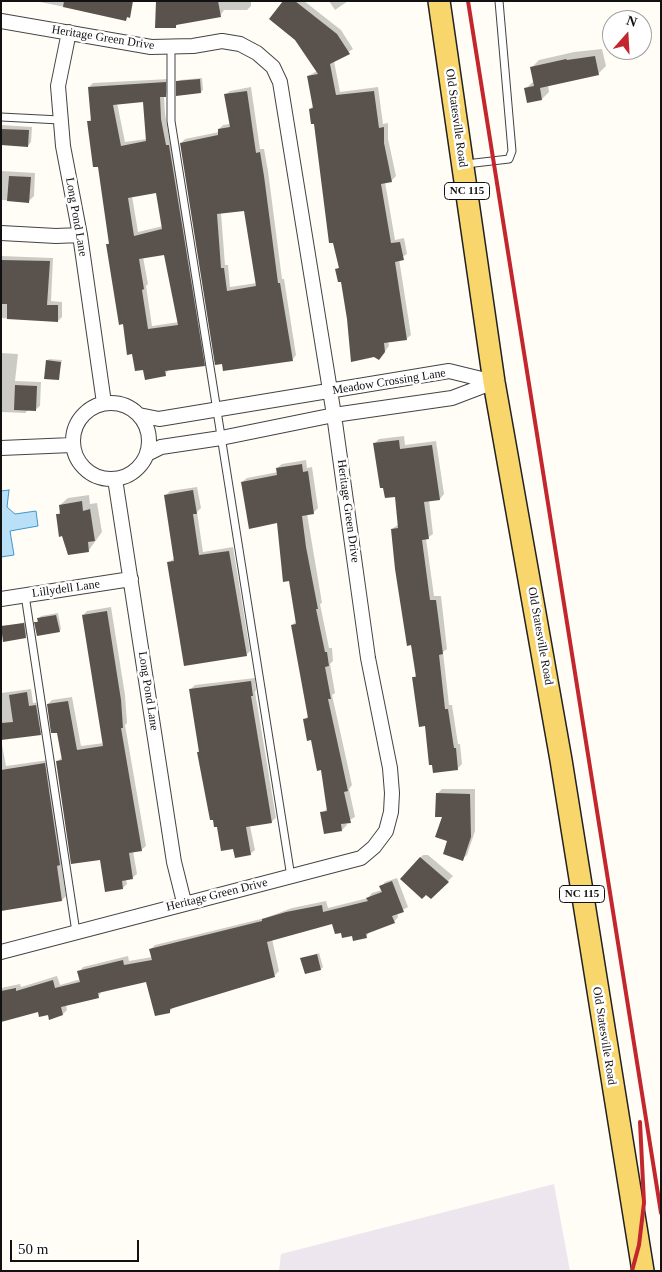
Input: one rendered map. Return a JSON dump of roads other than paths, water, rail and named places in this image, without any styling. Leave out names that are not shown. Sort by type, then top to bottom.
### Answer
[{"type":"main road","name":"Old Statesville Road","points":[[439,1],[494,382],[559,750],[643,1271]]},
{"type":"street","name":"Heritage Green Drive","points":[[1,21],[151,47],[171,47],[222,41],[240,44],[257,53],[273,67],[280,82],[334,415],[368,658],[390,768],[391,812],[386,831],[374,847],[361,858],[184,902],[1,952]]},
{"type":"street","name":"Long Pond Lane","points":[[69,32],[58,86],[60,120],[63,146],[80,234],[104,403]]},
{"type":"street","points":[[1,233],[56,236],[80,234]]},
{"type":"street","name":"Meadow Crossing Lane","points":[[104,403],[126,406],[139,415],[159,419],[449,371],[494,382]]},
{"type":"street","name":"Meadow Crossing Lane","points":[[146,454],[161,447],[221,438],[334,415],[452,398],[494,382]]},
{"type":"street","points":[[104,403],[94,406],[82,416],[74,430],[72,446],[77,460],[87,471],[100,478],[115,479],[128,475],[139,466],[146,454],[149,440],[146,427],[139,415]]},
{"type":"street","points":[[1,448],[72,446]]},
{"type":"street","name":"Long Pond Lane","points":[[115,479],[174,862],[184,902]]},
{"type":"street","name":"Lillydell Lane","points":[[1,599],[131,579]]},
{"type":"lane","points":[[463,164],[509,159],[512,151],[499,1]]},
{"type":"lane","points":[[171,47],[171,121],[215,411],[221,438],[290,877]]},
{"type":"lane","points":[[1,117],[60,120]]},
{"type":"lane","points":[[25,595],[76,932]]},
{"type":"water","points":[[9,490],[7,507],[15,514],[36,511],[38,526],[10,531],[14,555],[1,557],[1,491]]},
{"type":"railway","points":[[468,1],[661,1213]]},
{"type":"railway","points":[[632,1271],[639,1245],[644,1203],[640,1122]]}]
